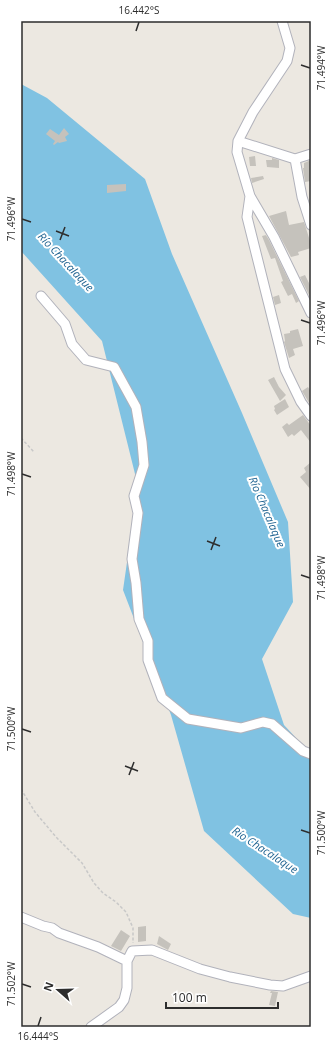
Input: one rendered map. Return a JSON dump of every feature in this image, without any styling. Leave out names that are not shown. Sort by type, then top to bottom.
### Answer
[{"type":"street","points":[[282,21],[290,48],[288,61],[253,112],[238,141],[237,152],[250,196],[274,237],[311,313]]},
{"type":"street","points":[[238,141],[295,159],[311,154]]},
{"type":"street","points":[[295,159],[307,196],[311,225]]},
{"type":"street","points":[[250,196],[247,218],[285,369],[301,402],[311,416]]},
{"type":"street","points":[[41,296],[65,324],[72,344],[86,360],[114,367],[136,407],[144,465],[134,496],[138,513],[132,559],[139,619],[148,641],[148,660],[162,698],[188,719],[241,728],[263,722],[272,724],[303,751],[311,754]]},
{"type":"street","points":[[21,917],[52,928],[59,933],[98,948],[127,962]]},
{"type":"street","points":[[91,1027],[122,1004],[127,988],[127,962],[132,951],[157,951],[200,969],[270,985],[283,986],[311,976]]},
{"type":"path","points":[[21,438],[34,452]]},
{"type":"path","points":[[21,789],[35,812],[82,863],[94,883],[103,893],[116,902],[126,912],[133,928],[132,951]]},
{"type":"water","name":"Río Chacalaque","points":[[21,84],[47,98],[145,179],[172,254],[288,522],[293,602],[262,659],[284,725],[311,754],[311,918],[293,914],[204,831],[171,715],[123,590],[138,486],[102,341],[21,251]]},
{"type":"building","points":[[64,128],[69,134],[65,137],[67,141],[58,142],[54,145],[53,144],[55,141],[46,134],[50,129],[59,135]]},
{"type":"building","points":[[255,156],[256,166],[250,166],[249,157]]},
{"type":"building","points":[[272,158],[279,160],[279,168],[267,167],[266,160],[272,160]]},
{"type":"building","points":[[311,160],[311,181],[305,182],[303,168],[304,163]]},
{"type":"building","points":[[263,176],[264,179],[252,183],[251,178]]},
{"type":"building","points":[[126,184],[126,191],[107,193],[107,185]]},
{"type":"building","points":[[286,211],[289,225],[304,222],[311,244],[311,248],[298,252],[299,255],[291,257],[269,216]]},
{"type":"building","points":[[266,235],[299,301],[296,303],[292,294],[288,296],[281,282],[283,281],[275,258],[271,259],[262,236]]},
{"type":"building","points":[[305,275],[311,287],[310,297],[300,277]]},
{"type":"building","points":[[279,295],[281,303],[275,305],[273,297]]},
{"type":"building","points":[[298,329],[303,346],[293,349],[295,355],[289,358],[284,342],[284,334]]},
{"type":"building","points":[[274,377],[279,387],[286,395],[280,401],[268,380]]},
{"type":"building","points":[[308,387],[311,392],[311,406],[302,391]]},
{"type":"building","points":[[285,399],[289,407],[277,415],[274,410],[274,406]]},
{"type":"building","points":[[303,415],[311,426],[311,443],[301,430],[294,436],[292,434],[288,437],[282,427],[287,423],[289,425]]},
{"type":"building","points":[[311,462],[311,490],[300,477],[306,472],[304,468]]},
{"type":"building","points":[[146,926],[146,941],[138,942],[138,927]]},
{"type":"building","points":[[121,930],[130,936],[121,951],[111,946]]},
{"type":"building","points":[[159,936],[171,944],[168,950],[157,944]]},
{"type":"building","points":[[271,991],[278,992],[275,1006],[269,1005],[272,993],[270,993]]}]
